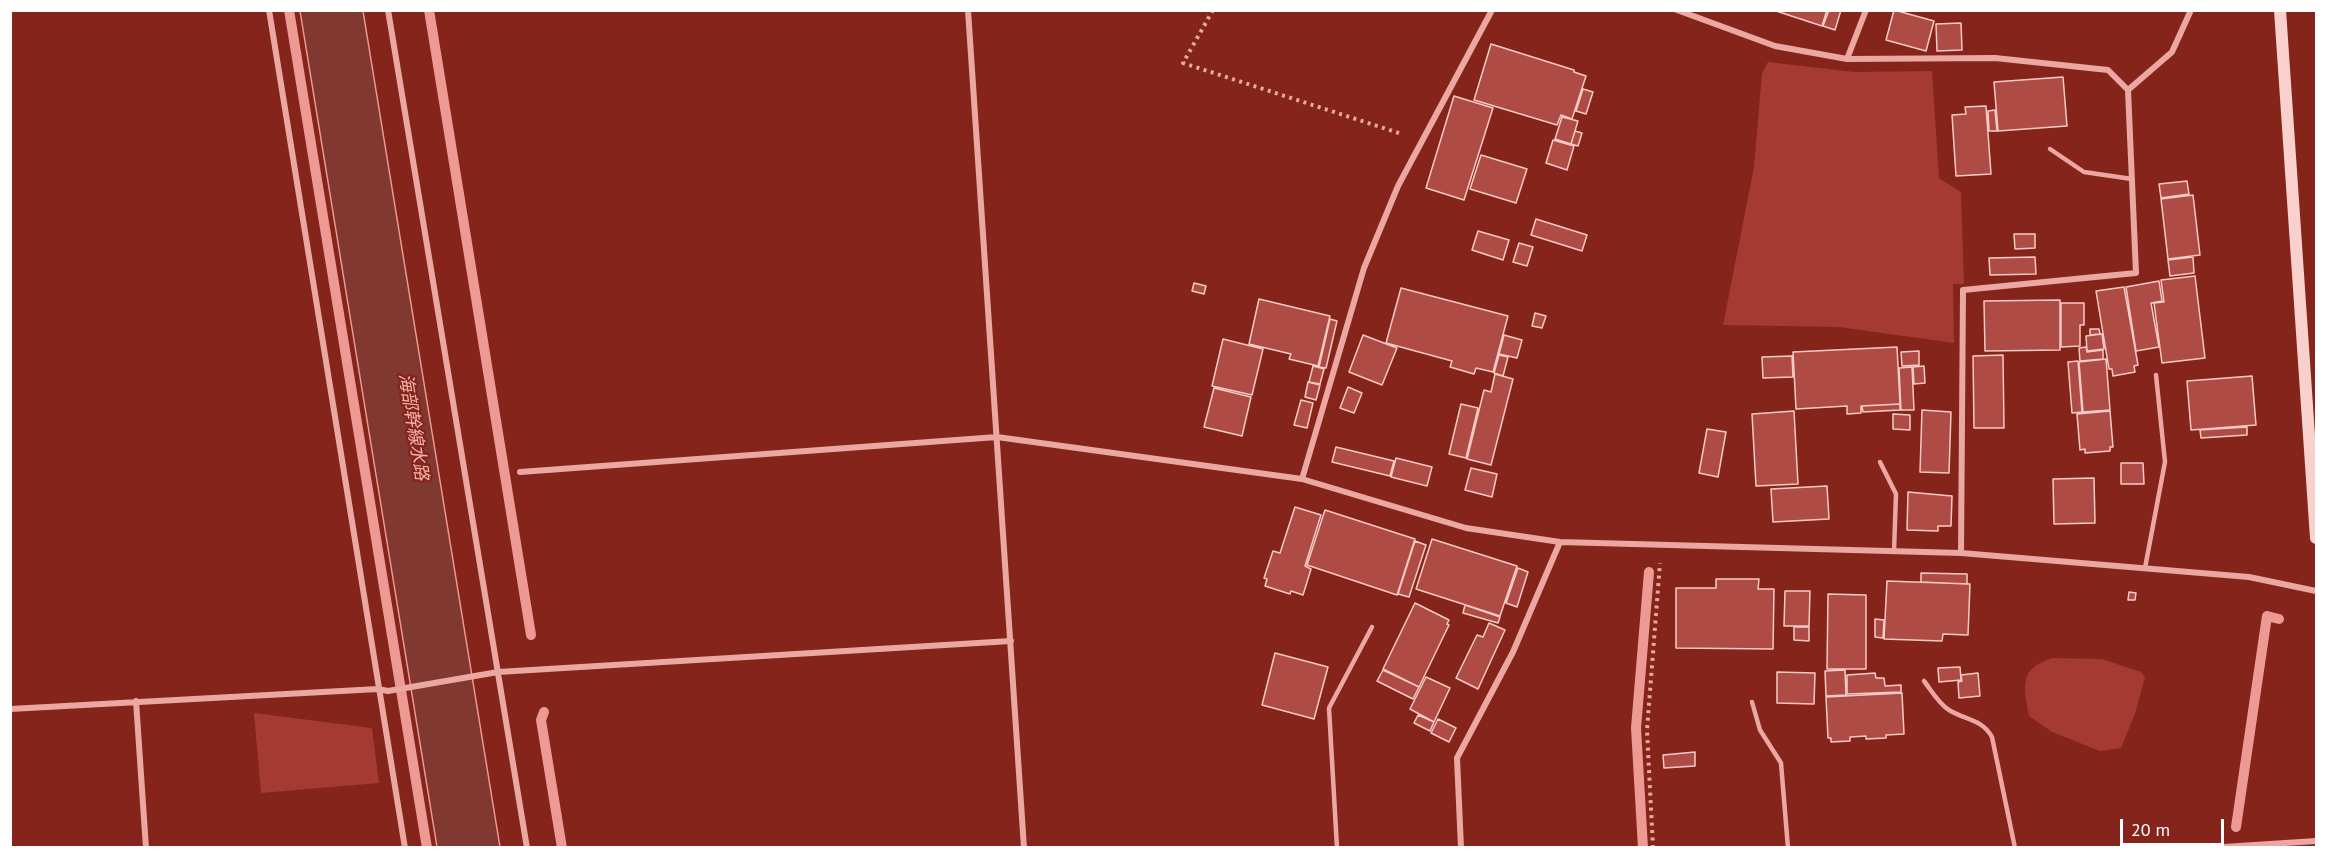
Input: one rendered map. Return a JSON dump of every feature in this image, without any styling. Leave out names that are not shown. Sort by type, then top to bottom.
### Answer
[{"type":"street","points":[[269,10],[405,848]]},
{"type":"street","points":[[388,10],[527,848]]},
{"type":"street","points":[[968,10],[1024,848]]},
{"type":"street","points":[[1302,480],[1365,268],[1398,186],[1492,10]]},
{"type":"street","points":[[1677,10],[1775,46],[1847,58],[1995,58],[2108,70],[2128,90],[2136,273],[1963,290],[1961,553]]},
{"type":"street","points":[[1847,58],[1866,10]]},
{"type":"street","points":[[2128,90],[2172,52],[2192,10]]},
{"type":"street","points":[[2280,10],[2316,538]]},
{"type":"street","points":[[520,472],[997,437],[1302,480],[1466,528],[1560,542],[1961,553],[2249,577],[2316,591]]},
{"type":"street","points":[[1461,848],[1457,758],[1513,652],[1560,542]]},
{"type":"street","points":[[10,709],[378,689],[388,691],[498,672],[1011,641]]},
{"type":"street","points":[[136,701],[146,848]]},
{"type":"street","points":[[2208,848],[2316,841]]},
{"type":"lane","points":[[2050,149],[2084,172],[2132,179]]},
{"type":"lane","points":[[2145,568],[2165,462],[2156,375]]},
{"type":"lane","points":[[1880,462],[1896,494],[1894,551]]},
{"type":"lane","points":[[1337,848],[1329,708],[1372,627]]},
{"type":"lane","points":[[1924,681],[1947,709],[1978,722],[1988,730],[1992,737],[2015,848]]},
{"type":"lane","points":[[1752,702],[1760,730],[1781,763],[1788,848]]},
{"type":"path","points":[[1213,10],[1183,63],[1422,140]]},
{"type":"path","points":[[1653,848],[1647,730],[1661,544]]},
{"type":"shaded area","points":[[1768,62],[1854,72],[1932,71],[1939,178],[1961,192],[1964,284],[1953,284],[1954,343],[1839,327],[1723,325],[1754,167],[1762,73]]},
{"type":"shaded area","points":[[2052,658],[2102,659],[2141,672],[2145,677],[2135,714],[2121,748],[2100,751],[2052,732],[2029,716],[2025,688],[2028,674],[2041,662]]},
{"type":"shaded area","points":[[254,713],[372,728],[379,783],[261,793]]},
{"type":"water","name":"海部幹線水路","points":[[300,11],[363,11],[500,847],[437,847]]},
{"type":"building","points":[[1773,10],[1827,10],[1822,26]]},
{"type":"building","points":[[1829,10],[1841,10],[1835,30],[1823,26]]},
{"type":"building","points":[[1894,10],[1934,21],[1926,51],[1886,40]]},
{"type":"building","points":[[1961,23],[1962,50],[1937,51],[1936,24]]},
{"type":"building","points":[[1491,44],[1574,70],[1586,76],[1572,119],[1561,115],[1557,125],[1474,100]]},
{"type":"building","points":[[2063,77],[2067,126],[1998,131],[1994,82]]},
{"type":"building","points":[[1583,89],[1593,92],[1586,114],[1576,111]]},
{"type":"building","points":[[1454,96],[1493,108],[1464,200],[1426,188]]},
{"type":"building","points":[[1986,106],[1991,174],[1956,176],[1952,115],[1966,114],[1965,107]]},
{"type":"building","points":[[1995,110],[1997,131],[1989,131],[1988,111]]},
{"type":"building","points":[[1562,117],[1578,121],[1571,144],[1555,139]]},
{"type":"building","points":[[1575,131],[1582,133],[1578,146],[1571,144]]},
{"type":"building","points":[[1553,140],[1574,146],[1567,170],[1546,163]]},
{"type":"building","points":[[1481,155],[1527,169],[1516,203],[1470,189]]},
{"type":"building","points":[[2187,181],[2189,194],[2161,198],[2159,184]]},
{"type":"building","points":[[2193,195],[2200,255],[2168,259],[2161,199]]},
{"type":"building","points":[[1536,219],[1587,235],[1582,251],[1531,235]]},
{"type":"building","points":[[1478,231],[1509,240],[1503,260],[1472,250]]},
{"type":"building","points":[[2014,234],[2035,234],[2035,248],[2015,249]]},
{"type":"building","points":[[1519,243],[1533,247],[1527,266],[1513,262]]},
{"type":"building","points":[[2035,257],[2036,274],[1990,275],[1989,258]]},
{"type":"building","points":[[2193,257],[2194,273],[2170,276],[2168,260]]},
{"type":"building","points":[[2195,276],[2205,358],[2162,363],[2154,303],[2164,302],[2161,280]]},
{"type":"building","points":[[2159,281],[2162,301],[2151,303],[2159,347],[2136,351],[2126,287]]},
{"type":"building","points":[[1194,283],[1206,286],[1204,294],[1192,291]]},
{"type":"building","points":[[2124,287],[2138,365],[2134,366],[2135,372],[2113,376],[2112,369],[2109,369],[2096,291]]},
{"type":"building","points":[[1401,288],[1508,316],[1493,372],[1476,368],[1474,374],[1450,367],[1452,361],[1386,343]]},
{"type":"building","points":[[1259,299],[1330,316],[1318,366],[1289,359],[1291,354],[1249,344]]},
{"type":"building","points":[[2060,300],[2060,350],[1985,351],[1984,301]]},
{"type":"building","points":[[2061,303],[2084,303],[2084,325],[2080,325],[2080,346],[2061,347]]},
{"type":"building","points":[[1535,313],[1546,316],[1542,328],[1532,326]]},
{"type":"building","points":[[1330,319],[1337,321],[1326,368],[1319,367]]},
{"type":"building","points":[[2090,329],[2099,329],[2100,334],[2090,335]]},
{"type":"building","points":[[2102,334],[2104,349],[2087,351],[2086,336]]},
{"type":"building","points":[[1363,335],[1397,348],[1382,385],[1349,372]]},
{"type":"building","points":[[1504,335],[1522,340],[1517,358],[1499,354]]},
{"type":"building","points":[[1223,339],[1263,349],[1252,395],[1212,386]]},
{"type":"building","points":[[1897,347],[1900,404],[1861,406],[1861,413],[1847,414],[1847,406],[1796,409],[1793,352]]},
{"type":"building","points":[[2086,347],[2087,352],[2103,350],[2103,359],[2080,361],[2079,348]]},
{"type":"building","points":[[1919,351],[1919,365],[1902,366],[1901,352]]},
{"type":"building","points":[[1499,355],[1508,357],[1503,376],[1494,373]]},
{"type":"building","points":[[2003,355],[2004,428],[1974,428],[1973,356]]},
{"type":"building","points":[[1792,356],[1793,377],[1763,378],[1762,357]]},
{"type":"building","points":[[2106,359],[2110,410],[2083,412],[2079,362]]},
{"type":"building","points":[[2078,361],[2082,412],[2072,413],[2068,362]]},
{"type":"building","points":[[1313,366],[1324,369],[1320,384],[1309,382]]},
{"type":"building","points":[[1924,366],[1925,383],[1914,384],[1913,367]]},
{"type":"building","points":[[1912,367],[1914,410],[1901,410],[1899,368]]},
{"type":"building","points":[[1495,374],[1513,379],[1491,465],[1467,459],[1484,390],[1491,392]]},
{"type":"building","points":[[2252,376],[2256,425],[2191,430],[2187,381]]},
{"type":"building","points":[[1308,382],[1320,385],[1316,400],[1305,397]]},
{"type":"building","points":[[1348,387],[1362,393],[1354,413],[1340,408]]},
{"type":"building","points":[[1214,388],[1251,397],[1242,436],[1204,427]]},
{"type":"building","points":[[1301,400],[1313,403],[1307,428],[1294,425]]},
{"type":"building","points":[[1461,404],[1478,408],[1466,458],[1449,454]]},
{"type":"building","points":[[1900,404],[1900,410],[1863,412],[1862,406]]},
{"type":"building","points":[[1922,410],[1951,412],[1949,473],[1920,472]]},
{"type":"building","points":[[1794,411],[1798,484],[1756,486],[1752,414]]},
{"type":"building","points":[[2110,411],[2113,447],[2110,447],[2110,451],[2085,453],[2085,449],[2080,450],[2077,414]]},
{"type":"building","points":[[1893,414],[1910,415],[1910,430],[1893,429]]},
{"type":"building","points":[[2247,427],[2247,435],[2201,438],[2200,430]]},
{"type":"building","points":[[1707,429],[1726,432],[1718,477],[1699,473]]},
{"type":"building","points":[[1336,447],[1394,461],[1390,476],[1332,462]]},
{"type":"building","points":[[1396,458],[1432,467],[1427,486],[1391,477]]},
{"type":"building","points":[[2121,463],[2143,463],[2144,484],[2121,484]]},
{"type":"building","points":[[1471,468],[1497,474],[1492,497],[1465,490]]},
{"type":"building","points":[[2094,478],[2095,523],[2054,524],[2053,479]]},
{"type":"building","points":[[1827,486],[1829,519],[1773,522],[1771,489]]},
{"type":"building","points":[[1908,492],[1952,496],[1951,526],[1938,526],[1938,531],[1907,530]]},
{"type":"building","points":[[1295,507],[1321,515],[1305,566],[1311,569],[1303,595],[1291,591],[1290,594],[1265,586],[1267,579],[1264,578],[1273,551],[1280,553]]},
{"type":"building","points":[[1325,510],[1415,539],[1397,595],[1307,565]]},
{"type":"building","points":[[1432,539],[1517,566],[1500,616],[1416,589]]},
{"type":"building","points":[[1415,541],[1426,545],[1409,597],[1398,594]]},
{"type":"building","points":[[1518,568],[1528,572],[1517,607],[1506,603]]},
{"type":"building","points":[[1921,573],[1967,574],[1967,584],[1921,582]]},
{"type":"building","points":[[1716,579],[1759,579],[1758,589],[1774,589],[1773,649],[1676,648],[1676,588],[1716,588]]},
{"type":"building","points":[[1887,581],[1970,584],[1968,635],[1943,634],[1942,641],[1884,639]]},
{"type":"building","points":[[1785,591],[1810,591],[1809,626],[1784,626]]},
{"type":"building","points":[[2129,592],[2136,593],[2135,600],[2128,600]]},
{"type":"building","points":[[1828,594],[1866,595],[1866,669],[1827,669]]},
{"type":"building","points":[[1415,603],[1449,620],[1447,624],[1449,625],[1419,687],[1383,669]]},
{"type":"building","points":[[1465,605],[1500,617],[1498,623],[1463,613]]},
{"type":"building","points":[[1875,619],[1884,620],[1883,638],[1875,637]]},
{"type":"building","points":[[1489,623],[1505,630],[1478,689],[1456,678],[1477,635],[1483,637]]},
{"type":"building","points":[[1794,627],[1809,627],[1809,641],[1794,640]]},
{"type":"building","points":[[1275,653],[1328,667],[1314,719],[1262,705]]},
{"type":"building","points":[[1960,667],[1961,680],[1939,682],[1938,668]]},
{"type":"building","points":[[1383,670],[1419,687],[1413,699],[1377,681]]},
{"type":"building","points":[[1845,670],[1846,695],[1826,696],[1825,671]]},
{"type":"building","points":[[1777,672],[1815,673],[1814,704],[1777,703]]},
{"type":"building","points":[[1875,673],[1876,678],[1884,678],[1885,686],[1901,685],[1901,692],[1847,694],[1847,675]]},
{"type":"building","points":[[1978,673],[1980,696],[1959,698],[1958,682],[1962,681],[1961,675]]},
{"type":"building","points":[[1426,677],[1450,688],[1434,722],[1410,709]]},
{"type":"building","points":[[1902,693],[1904,734],[1886,735],[1886,738],[1850,737],[1850,741],[1831,742],[1831,738],[1828,738],[1826,697]]},
{"type":"building","points":[[1418,715],[1434,722],[1430,731],[1414,723]]},
{"type":"building","points":[[1438,719],[1456,728],[1449,742],[1431,733]]},
{"type":"building","points":[[1695,752],[1695,766],[1664,768],[1663,755]]},
{"type":"waterway","points":[[289,10],[427,848]]},
{"type":"waterway","points":[[429,10],[531,635]]},
{"type":"waterway","points":[[1643,848],[1636,728],[1649,572]]},
{"type":"waterway","points":[[2236,827],[2267,616],[2279,619]]},
{"type":"waterway","points":[[544,712],[541,720],[562,848]]}]
